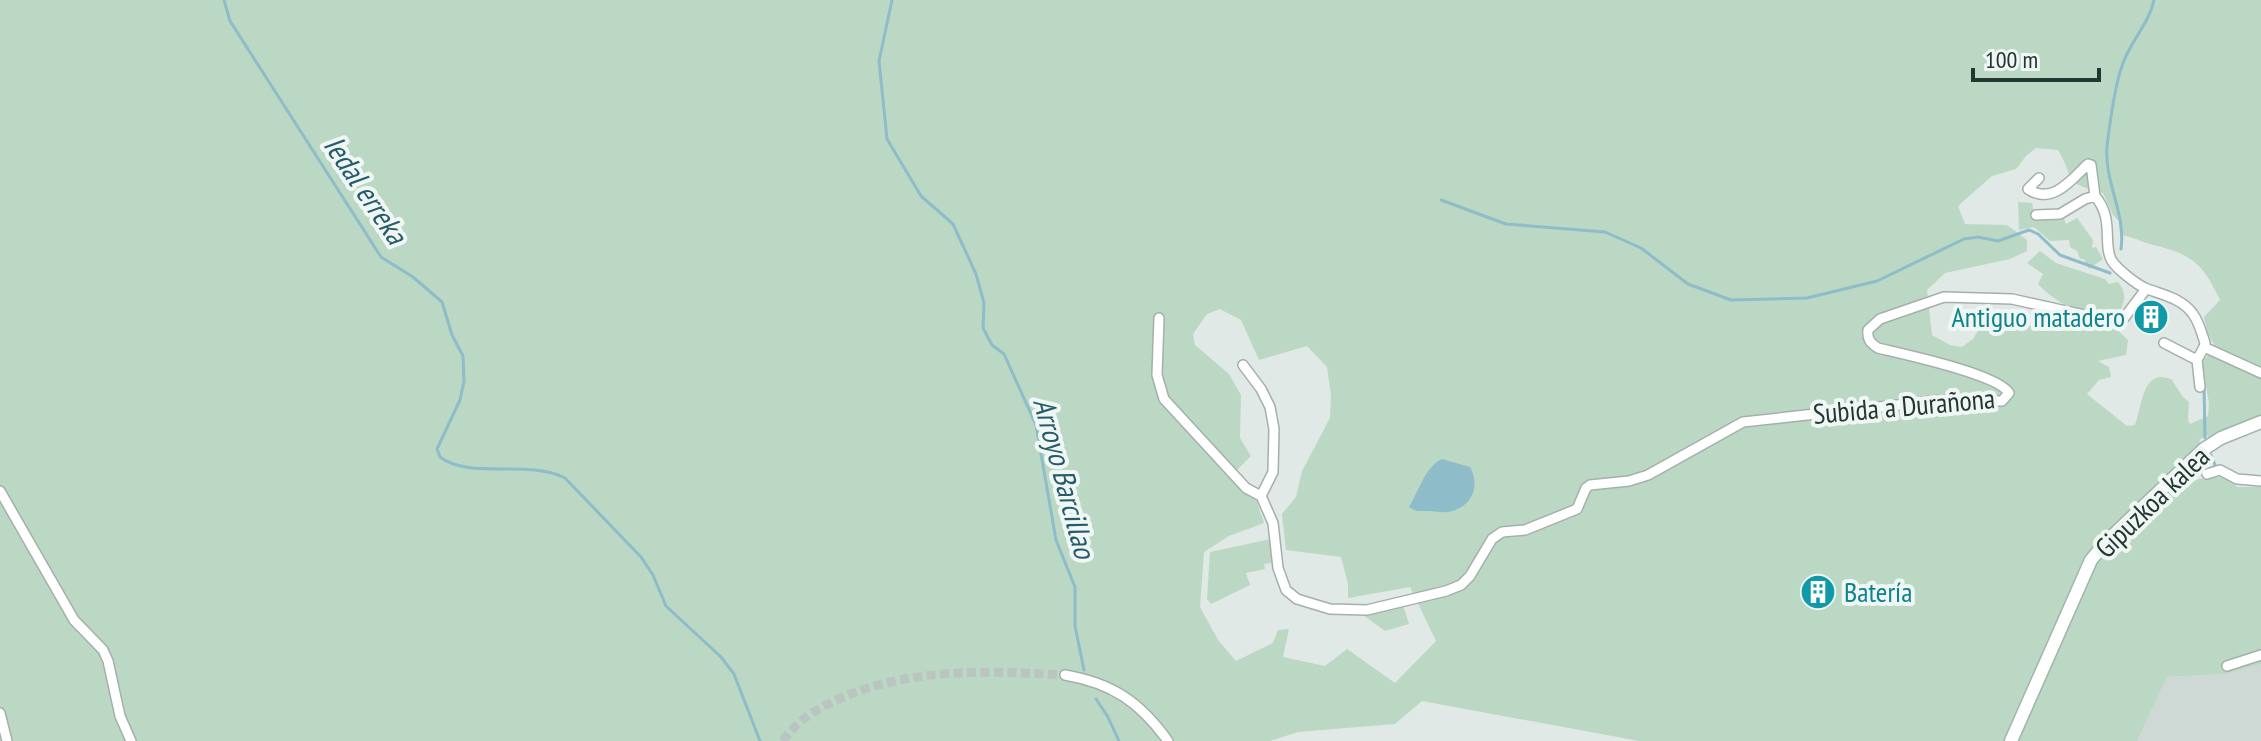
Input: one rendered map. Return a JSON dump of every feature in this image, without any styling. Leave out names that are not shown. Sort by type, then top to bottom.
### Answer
[{"type":"street","points":[[2039,178],[2028,189],[2040,195],[2049,194],[2064,187],[2088,164],[2091,165],[2095,196],[2107,222],[2110,259],[2146,289],[2172,298],[2193,314],[2205,343],[2197,360],[2200,387]]},
{"type":"street","points":[[2036,215],[2060,214],[2095,196]]},
{"type":"street","name":"Subida a Durañona","points":[[1261,496],[1273,523],[1278,568],[1286,590],[1297,599],[1330,609],[1367,610],[1461,585],[1470,576],[1492,539],[1502,532],[1525,530],[1577,509],[1590,485],[1629,481],[1648,475],[1676,463],[1743,422],[1943,400],[2002,401],[2007,397],[2009,393],[2001,385],[1947,365],[1878,348],[1870,343],[1868,330],[1872,324],[1915,306],[1944,297],[2012,299],[2111,321],[2124,318],[2146,289]]},
{"type":"street","points":[[1159,318],[1157,375],[1164,399],[1246,488],[1261,496],[1273,472],[1274,429],[1270,407],[1243,365]]},
{"type":"street","points":[[2164,343],[2197,360]]},
{"type":"street","points":[[2204,347],[2261,373]]},
{"type":"street","name":"Gipuzkoa kalea","points":[[2011,741],[2091,560],[2204,449],[2221,438],[2261,422]]},
{"type":"street","points":[[2207,474],[2220,470],[2237,479],[2261,481]]},
{"type":"street","points":[[0,491],[74,620],[103,650],[120,716],[131,741]]},
{"type":"street","points":[[2227,666],[2261,655]]},
{"type":"street","points":[[1065,675],[1102,685],[1123,695],[1139,706],[1168,741]]},
{"type":"street","points":[[0,713],[7,741]]},
{"type":"shaded area","points":[[2261,664],[2261,741],[2137,741],[2167,677],[2226,674]]},
{"type":"green space","points":[[0,0],[2261,0],[2261,367],[2222,351],[2211,339],[2204,317],[2220,300],[2200,268],[2175,251],[2120,235],[2119,221],[2103,193],[2075,183],[2058,150],[2036,148],[2016,169],[1992,176],[1958,206],[1965,224],[2007,225],[2027,240],[2027,251],[2010,259],[1945,273],[1927,290],[1932,335],[1950,345],[1962,347],[1973,339],[1981,326],[1991,331],[2013,329],[2014,323],[2048,329],[2053,317],[2114,327],[2128,340],[2126,355],[2098,361],[2109,367],[2111,377],[2099,380],[2087,394],[2127,426],[2135,425],[2149,383],[2162,377],[2172,380],[2189,402],[2190,424],[2208,416],[2209,403],[2202,362],[2207,356],[2212,355],[2261,375],[2261,416],[2209,439],[2207,435],[2199,440],[2201,444],[2164,477],[2185,487],[2198,479],[2222,477],[2238,487],[2261,487],[2261,664],[2226,674],[2167,677],[2137,741],[1639,741],[1422,701],[1395,724],[1298,732],[1270,741],[0,741]],"holes":[[[1220,309],[1241,320],[1259,360],[1307,346],[1327,367],[1330,418],[1302,471],[1296,497],[1282,514],[1286,550],[1341,557],[1348,598],[1410,587],[1436,641],[1395,683],[1347,649],[1325,666],[1283,657],[1289,629],[1278,630],[1273,643],[1236,661],[1218,640],[1200,607],[1204,552],[1229,536],[1264,523],[1256,500],[1242,492],[1230,477],[1251,456],[1240,438],[1241,395],[1229,374],[1195,345],[1193,334],[1207,314]]]},
{"type":"green space","points":[[2018,202],[2032,203],[2035,219],[2064,218],[2066,224],[2077,218],[2093,240],[2092,248],[2096,247],[2103,259],[2089,269],[2084,259],[2080,259],[2077,251],[2070,247],[2069,240],[2050,241],[2034,227],[2019,230]]},
{"type":"green space","points":[[2040,251],[2056,263],[2105,279],[2109,284],[2118,282],[2124,296],[2120,311],[2110,315],[2088,314],[2054,298],[2038,284],[2043,274],[2027,263]]},
{"type":"green space","points":[[1271,539],[1276,562],[1264,564],[1265,569],[1246,573],[1250,585],[1211,604],[1207,599],[1210,552]]},
{"type":"green space","points":[[1403,605],[1409,624],[1385,631],[1363,615]]},
{"type":"water","points":[[1442,459],[1470,467],[1474,482],[1472,496],[1463,506],[1448,512],[1411,509],[1409,507],[1427,473]]},
{"type":"waterway","name":"Iedal erreka","points":[[224,0],[230,21],[381,257],[413,277],[442,302],[452,335],[463,356],[464,381],[460,400],[437,449],[440,457],[467,467],[534,470],[565,478],[641,557],[653,575],[666,606],[721,657],[734,674],[760,741]]},
{"type":"waterway","name":"Arroyo Barcillao","points":[[892,0],[879,61],[887,139],[921,196],[953,224],[976,274],[984,303],[983,328],[992,345],[1004,354],[1036,425],[1056,540],[1075,587],[1075,626],[1084,670]]},
{"type":"waterway","points":[[2121,249],[2120,223],[2107,159],[2109,126],[2122,66],[2154,0]]},
{"type":"waterway","points":[[1441,200],[1506,224],[1605,232],[1641,248],[1688,284],[1731,300],[1807,298],[1877,281],[1964,239],[1978,237],[1998,241],[2029,230],[2038,234],[2060,255],[2110,273]]},
{"type":"waterway","points":[[2204,387],[2205,438]]},
{"type":"waterway","points":[[2211,455],[2215,465]]},
{"type":"waterway","name":"Arroyo Barcillao","points":[[1096,699],[1119,741]]},
{"type":"tunnel","points":[[783,741],[801,721],[824,706],[868,688],[896,681],[979,672],[1065,675]]},
{"type":"place","name":"Antiguo matadero","points":[[2151,317]]},
{"type":"place","name":"Batería","points":[[1818,592]]}]
